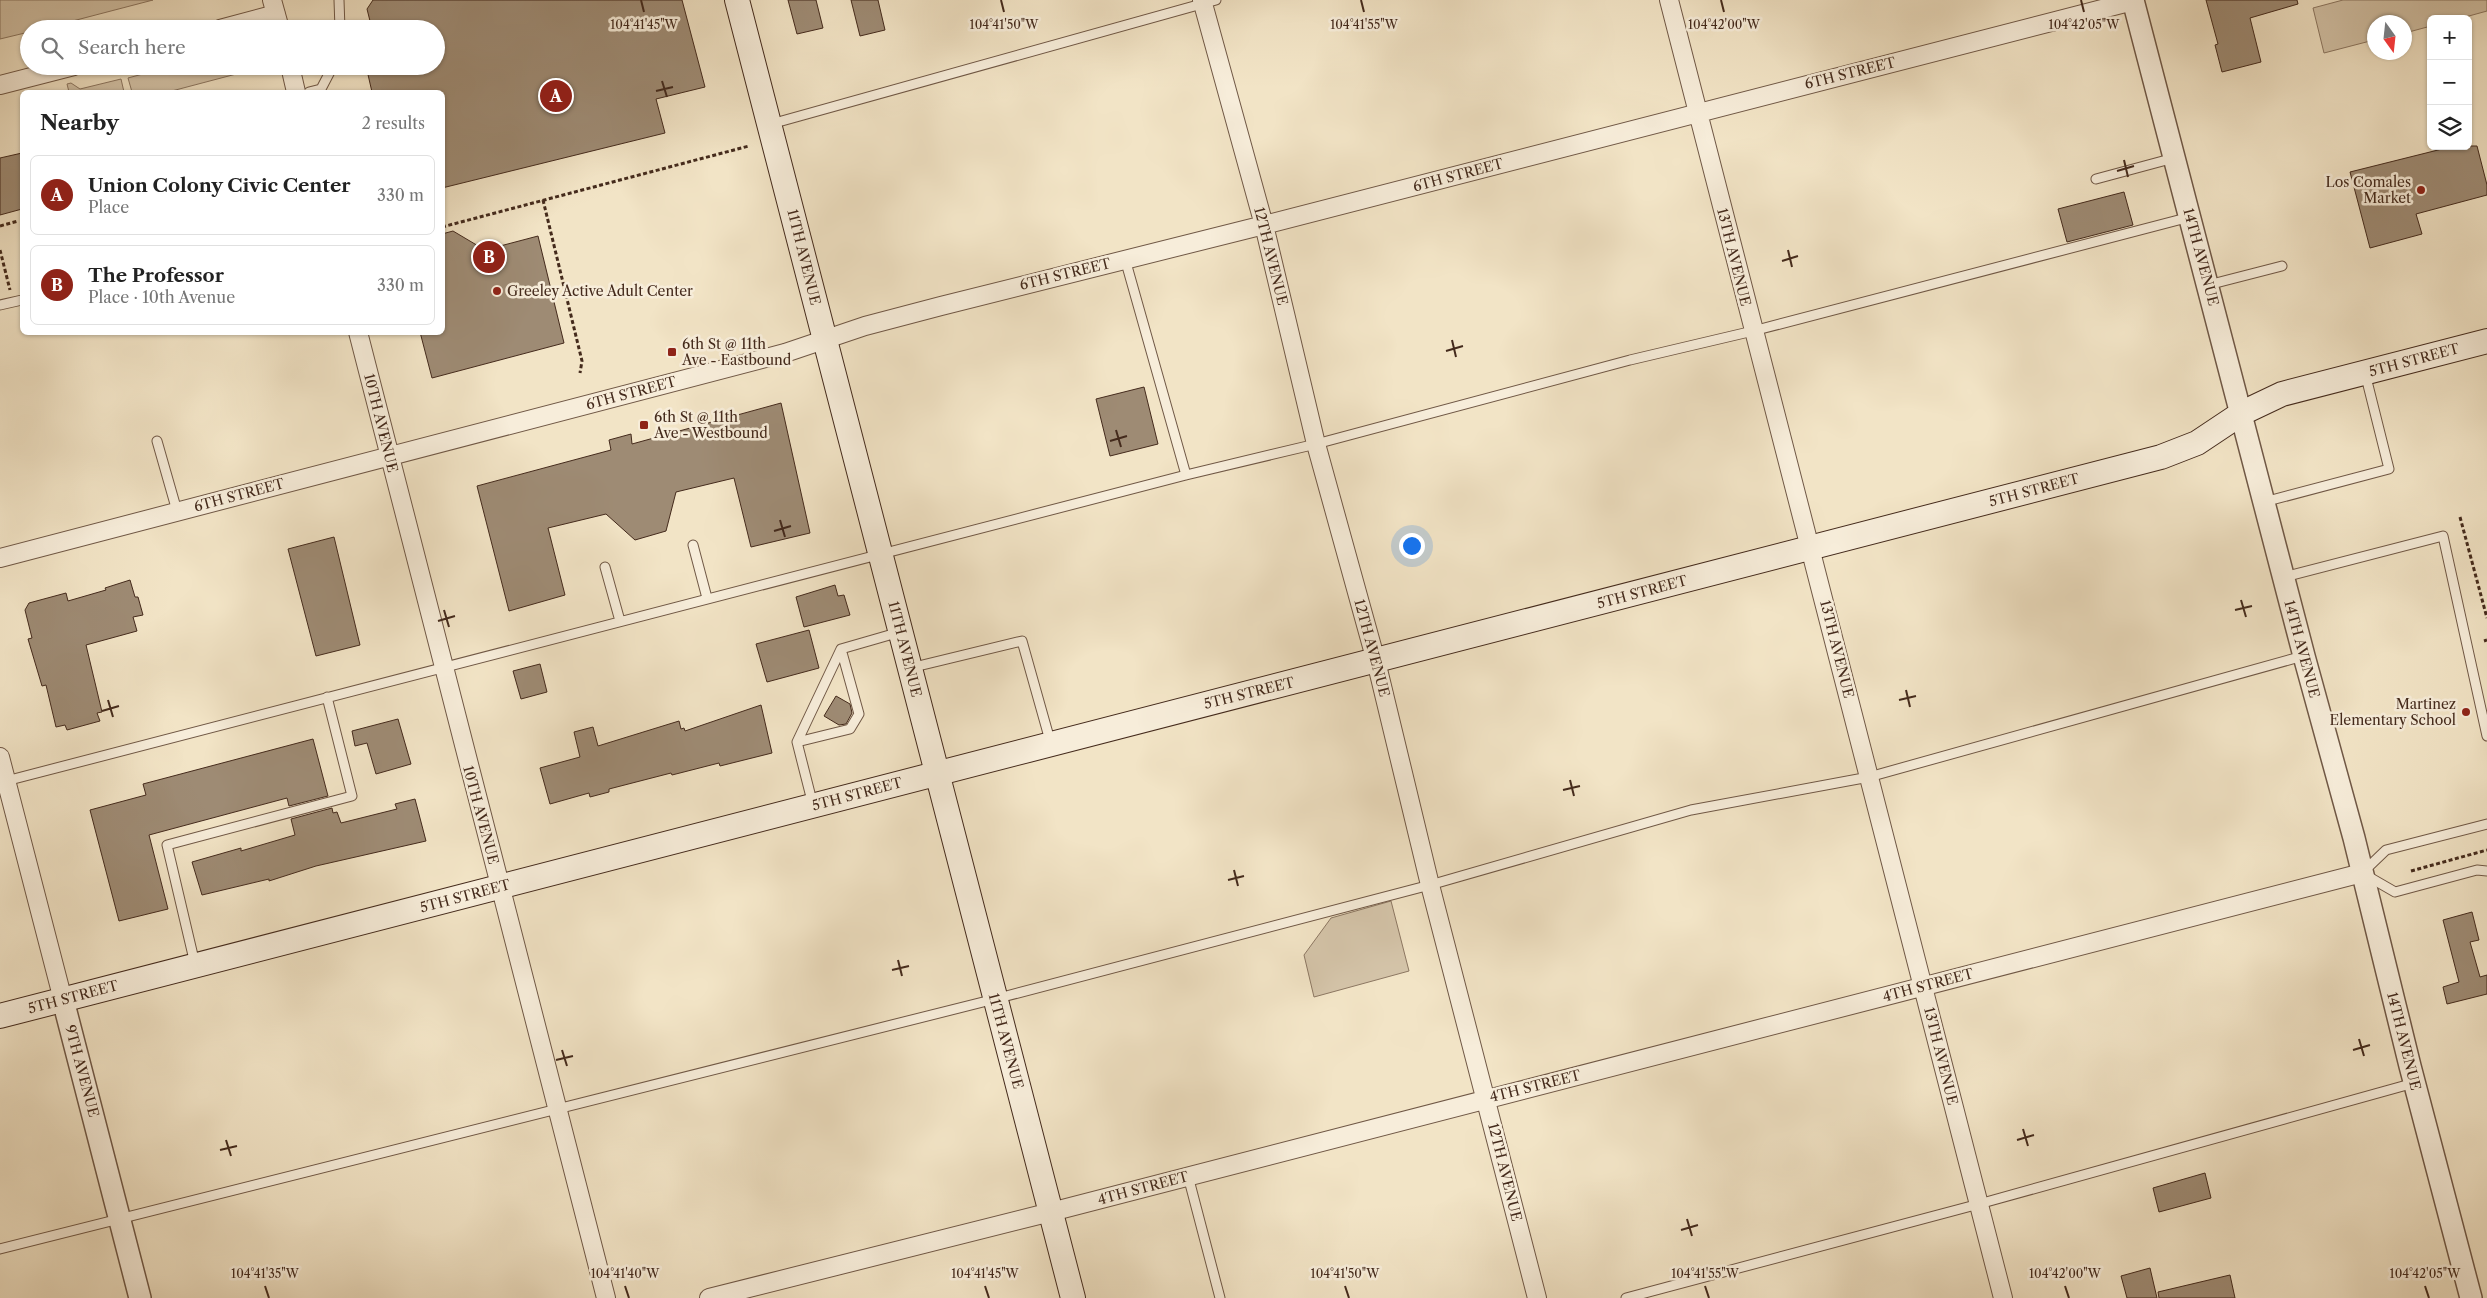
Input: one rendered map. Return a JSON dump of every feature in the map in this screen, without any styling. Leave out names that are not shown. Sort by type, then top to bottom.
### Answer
[{"type":"main road","name":"11TH AVENUE","points":[[737,0],[1073,1298]]},
{"type":"main road","name":"5TH STREET","points":[[0,1016],[2161,457],[2197,443],[2242,413],[2282,394],[2487,341]]},
{"type":"street","name":"13TH AVENUE","points":[[1669,0],[2003,1298]]},
{"type":"street","name":"6TH STREET","points":[[0,558],[785,353],[922,311],[1264,225],[2133,0]]},
{"type":"street","name":"14TH AVENUE","points":[[2133,0],[2362,873],[2414,1082],[2471,1298]]},
{"type":"street","name":"12TH AVENUE","points":[[1207,1],[1264,225],[1316,444],[1376,661],[1430,885],[1537,1298]]},
{"type":"street","points":[[254,20],[276,14]]},
{"type":"street","points":[[0,85],[39,75]]},
{"type":"street","points":[[292,75],[296,90]]},
{"type":"street","name":"10TH AVENUE","points":[[359,335],[606,1298]]},
{"type":"street","name":"9TH AVENUE","points":[[0,757],[140,1298]]},
{"type":"street","name":"4TH STREET","points":[[709,1298],[1051,1212],[2362,873]]},
{"type":"lane","points":[[339,0],[340,20]]},
{"type":"lane","points":[[769,124],[1207,1]]},
{"type":"lane","points":[[317,90],[321,89],[328,75]]},
{"type":"lane","points":[[2096,179],[2175,158]]},
{"type":"lane","points":[[6,781],[707,598],[1186,475],[1316,444],[1630,360],[1753,331],[2190,217]]},
{"type":"lane","points":[[1126,259],[1186,475]]},
{"type":"lane","points":[[2208,285],[2282,266]]},
{"type":"lane","points":[[0,305],[20,300]]},
{"type":"lane","points":[[2264,502],[2389,469],[2365,372]]},
{"type":"lane","points":[[157,441],[177,511]]},
{"type":"lane","points":[[2284,577],[2443,536],[2487,736]]},
{"type":"lane","points":[[693,546],[707,598]]},
{"type":"lane","points":[[605,567],[620,621]]},
{"type":"lane","points":[[814,806],[797,742],[841,649],[900,632]]},
{"type":"lane","points":[[910,668],[1022,641],[1051,744]]},
{"type":"lane","points":[[797,742],[850,729],[859,714],[841,649]]},
{"type":"lane","points":[[0,1249],[995,999],[1430,885],[1691,810],[1870,777],[2304,656]]},
{"type":"lane","points":[[196,966],[167,845],[352,796],[327,697]]},
{"type":"lane","points":[[2487,824],[2386,850],[2362,873],[2395,892],[2478,870],[2487,871]]},
{"type":"lane","points":[[1626,1298],[1979,1204],[2414,1082]]},
{"type":"lane","points":[[1188,1176],[1220,1298]]},
{"type":"path","points":[[445,226],[749,146]]},
{"type":"path","points":[[543,200],[582,361],[580,373]]},
{"type":"path","points":[[0,226],[18,221]]},
{"type":"path","points":[[0,250],[10,290],[5,292]]},
{"type":"path","points":[[2460,517],[2487,618]]},
{"type":"path","points":[[2411,871],[2487,850]]},
{"type":"shaded area","points":[[0,0],[153,0],[76,20],[20,20],[20,34],[0,39]]},
{"type":"shaded area","points":[[2343,0],[2487,0],[2487,11],[2472,15],[2427,15],[2427,27],[2412,31],[2412,15],[2367,15],[2367,42],[2324,53],[2313,8]]},
{"type":"shaded area","points":[[139,75],[232,75],[176,90],[131,90],[128,78]]},
{"type":"shaded area","points":[[121,79],[124,90],[68,90],[67,84],[71,83],[80,89]]},
{"type":"shaded area","points":[[1391,901],[1409,971],[1314,997],[1304,955],[1331,918]]},
{"type":"building","points":[[373,0],[682,0],[705,87],[656,99],[665,133],[445,187],[445,90],[372,90],[368,75],[445,75],[445,20],[370,20],[367,9]]},
{"type":"building","points":[[788,0],[816,0],[823,28],[797,34]]},
{"type":"building","points":[[851,0],[878,0],[885,30],[860,36]]},
{"type":"building","points":[[2206,0],[2297,0],[2298,4],[2250,18],[2261,62],[2222,72],[2215,45],[2218,44]]},
{"type":"building","name":"Los Comales Market","points":[[2472,146],[2477,146],[2487,185],[2487,195],[2416,214],[2422,234],[2370,248],[2350,172],[2438,150],[2472,150]]},
{"type":"building","points":[[20,153],[20,210],[0,215],[0,158]]},
{"type":"building","points":[[2124,192],[2133,225],[2067,242],[2058,209]]},
{"type":"building","name":"Greeley Active Adult Center","points":[[453,231],[485,250],[538,236],[564,343],[432,378],[421,335],[445,335],[445,233]]},
{"type":"building","points":[[1144,387],[1158,444],[1110,456],[1096,399]]},
{"type":"building","points":[[781,403],[810,533],[751,547],[734,478],[676,492],[666,531],[635,540],[606,514],[548,528],[565,595],[509,611],[477,486],[611,450],[609,440],[631,434],[632,444]]},
{"type":"building","points":[[334,537],[360,645],[316,656],[288,549]]},
{"type":"building","points":[[130,580],[135,597],[138,597],[143,615],[133,617],[137,631],[86,645],[102,712],[97,713],[100,721],[67,730],[65,725],[56,727],[46,685],[42,686],[28,639],[32,638],[25,610],[29,603],[66,593],[68,601],[106,590],[105,588]]},
{"type":"building","points":[[835,585],[838,596],[844,595],[850,615],[804,627],[796,597]]},
{"type":"building","points":[[809,630],[819,668],[767,682],[756,644]]},
{"type":"building","points":[[540,664],[547,692],[521,699],[513,671]]},
{"type":"building","points":[[836,696],[850,704],[852,713],[846,724],[839,725],[824,716]]},
{"type":"building","points":[[761,705],[772,753],[720,766],[719,763],[672,775],[671,773],[609,789],[609,792],[590,797],[589,793],[550,804],[540,768],[580,757],[574,732],[593,727],[598,746],[679,721],[681,729],[684,728],[685,731]]},
{"type":"building","points":[[398,719],[411,764],[376,774],[367,743],[355,746],[352,731]]},
{"type":"building","points":[[313,739],[328,796],[289,806],[287,798],[149,835],[168,909],[119,921],[90,810],[146,795],[143,784]]},
{"type":"building","points":[[415,799],[426,841],[316,866],[269,881],[269,879],[202,895],[192,862],[241,848],[241,851],[295,835],[291,819],[332,808],[333,813],[337,812],[341,823],[397,809],[395,804]]},
{"type":"building","points":[[2472,912],[2479,940],[2470,942],[2480,977],[2487,975],[2487,994],[2447,1004],[2443,987],[2459,982],[2443,920]]},
{"type":"building","points":[[2205,1173],[2211,1198],[2159,1212],[2153,1188]]},
{"type":"building","points":[[2150,1268],[2157,1298],[2127,1298],[2121,1276]]},
{"type":"building","points":[[2230,1275],[2235,1298],[2159,1298],[2158,1292]]},
{"type":"place","name":"Union Colony Civic Center","points":[[556,96]]},
{"type":"place","name":"Los Comales Market","points":[[2421,190]]},
{"type":"place","name":"The Professor","points":[[489,257]]},
{"type":"place","name":"Greeley Active Adult Center","points":[[497,291]]},
{"type":"place","name":"6th St @ 11th Ave - Eastbound","points":[[672,352]]},
{"type":"place","name":"6th St @ 11th Ave - Westbound","points":[[644,425]]},
{"type":"place","name":"Martinez Elementary School","points":[[2466,712]]}]
